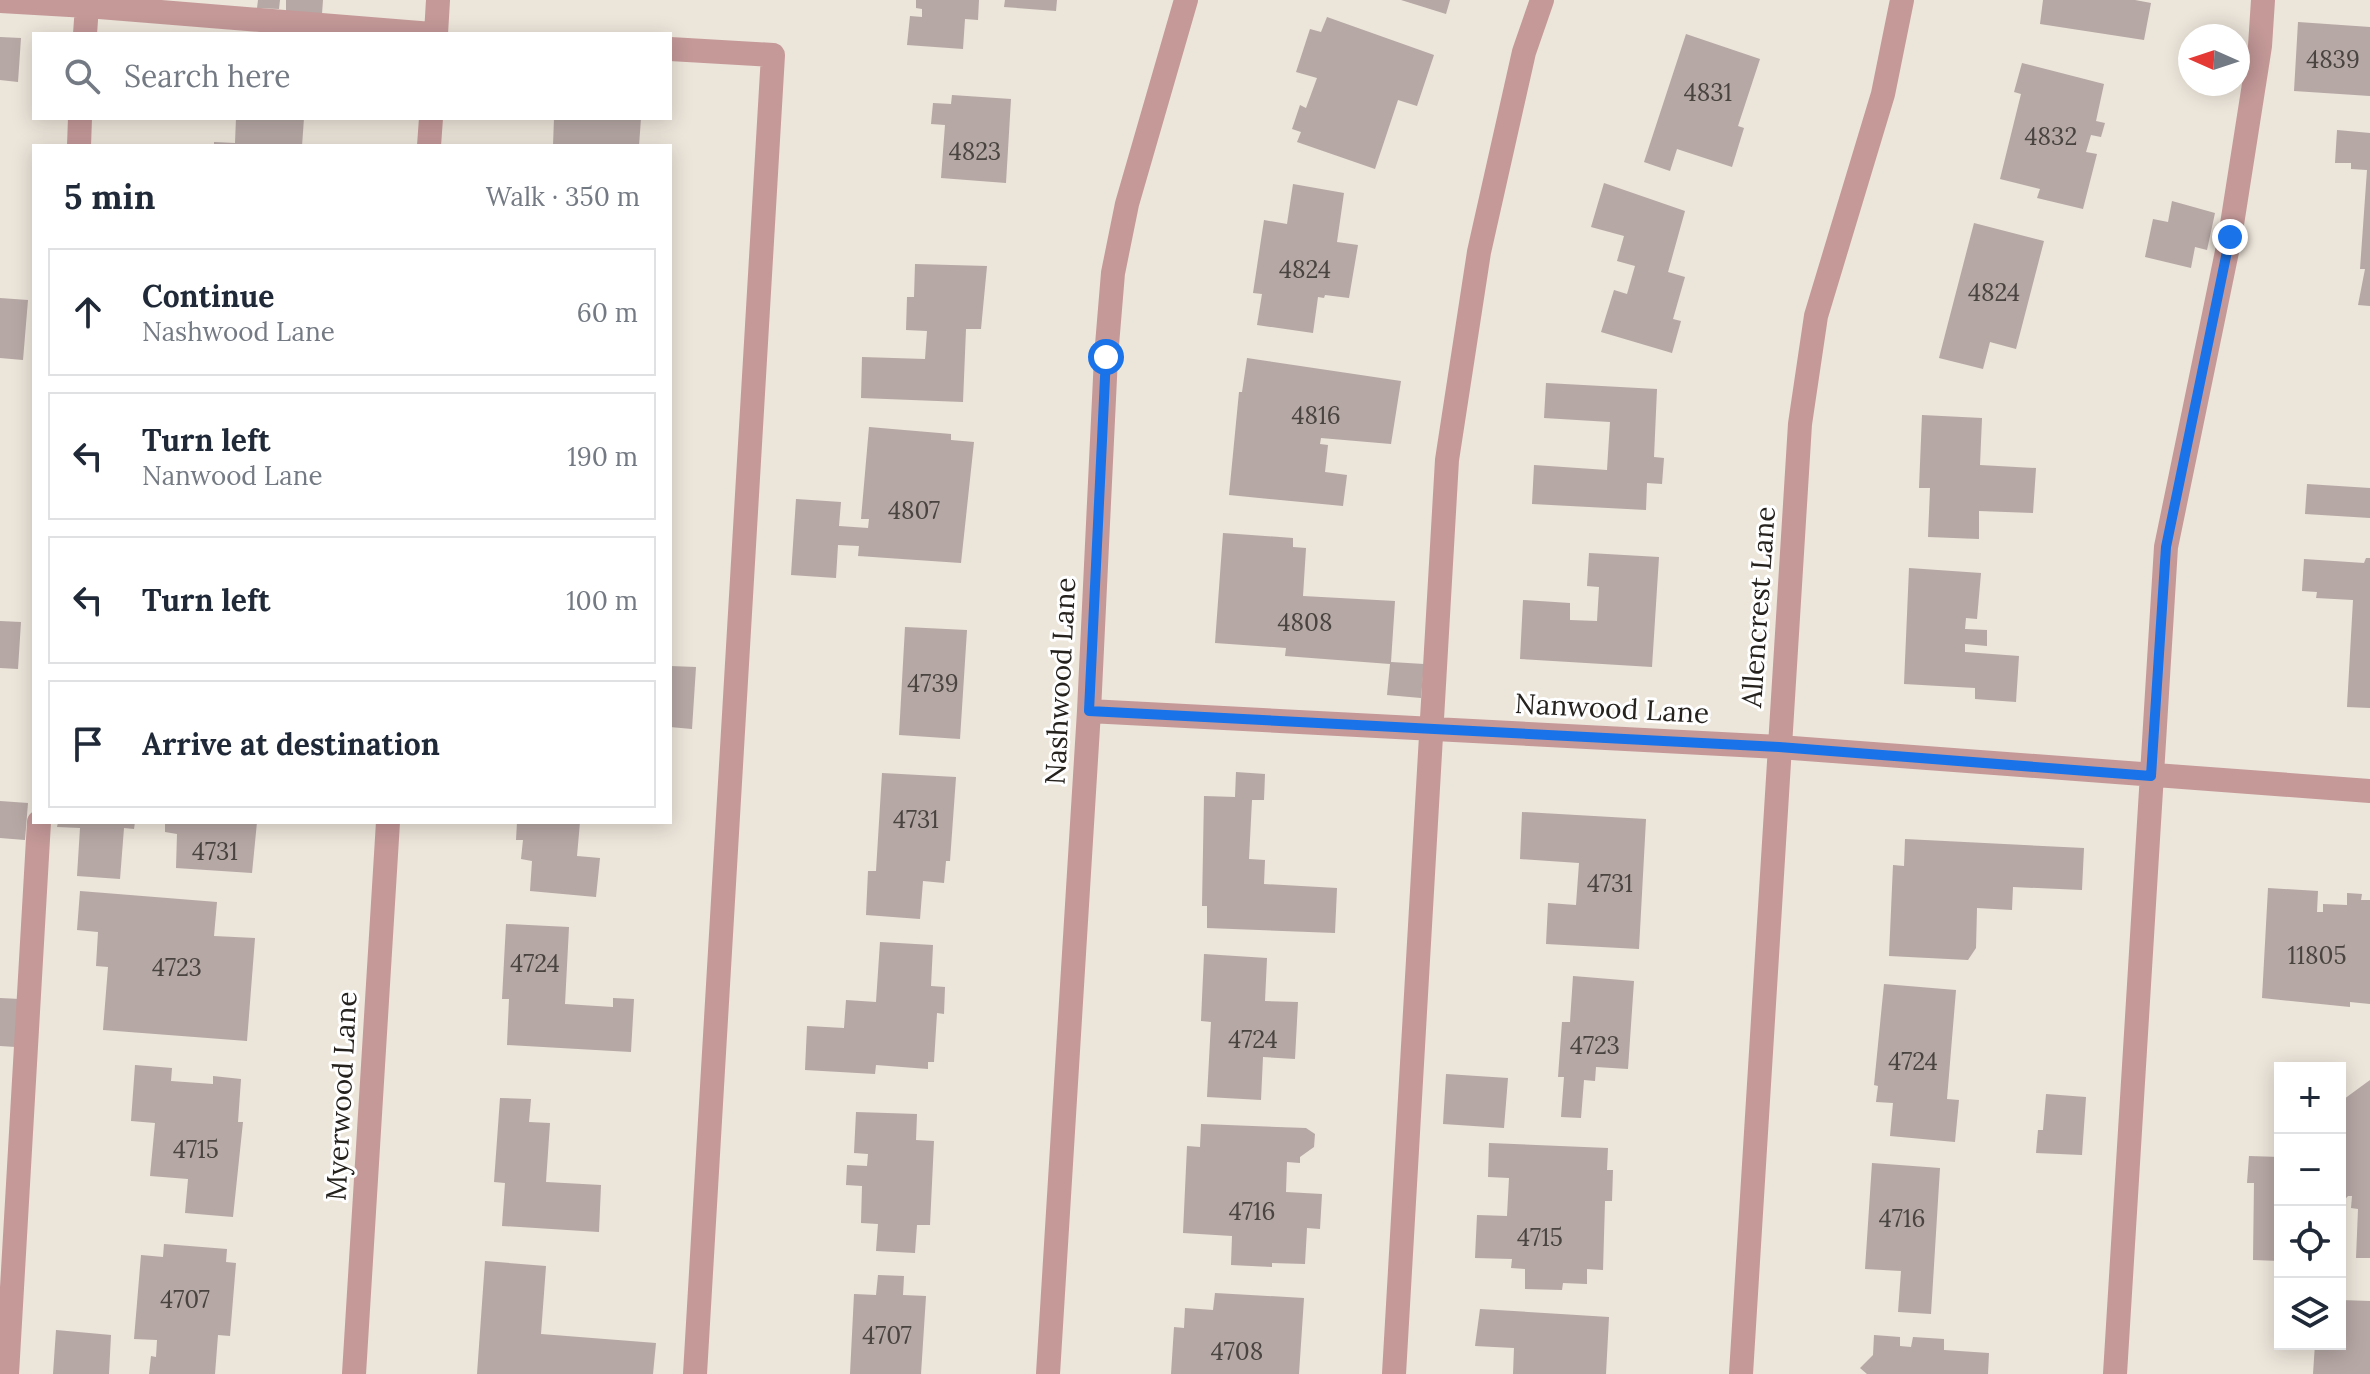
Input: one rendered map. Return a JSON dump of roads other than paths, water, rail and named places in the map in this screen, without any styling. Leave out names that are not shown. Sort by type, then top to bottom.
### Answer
[{"type":"street","points":[[434,32],[438,0]]},
{"type":"street","name":"Nashwood Lane","points":[[1048,1374],[1113,273],[1127,204],[1186,0]]},
{"type":"street","points":[[1394,1374],[1449,445],[1479,252],[1524,52],[1542,0]]},
{"type":"street","name":"Allencrest Lane","points":[[1741,1374],[1800,424],[1816,316],[1883,94],[1902,0]]},
{"type":"street","points":[[2115,1374],[2166,547],[2230,237],[2260,46],[2263,0]]},
{"type":"street","points":[[0,1],[409,32]]},
{"type":"street","points":[[85,32],[87,6]]},
{"type":"street","points":[[672,49],[773,55],[695,1374]]},
{"type":"street","points":[[79,144],[80,120]]},
{"type":"street","points":[[429,144],[431,120]]},
{"type":"street","name":"Nanwood Lane","points":[[1089,711],[1779,747],[2370,791]]},
{"type":"street","points":[[7,1374],[39,824]]},
{"type":"street","name":"Myerwood Lane","points":[[354,1374],[388,824]]}]
